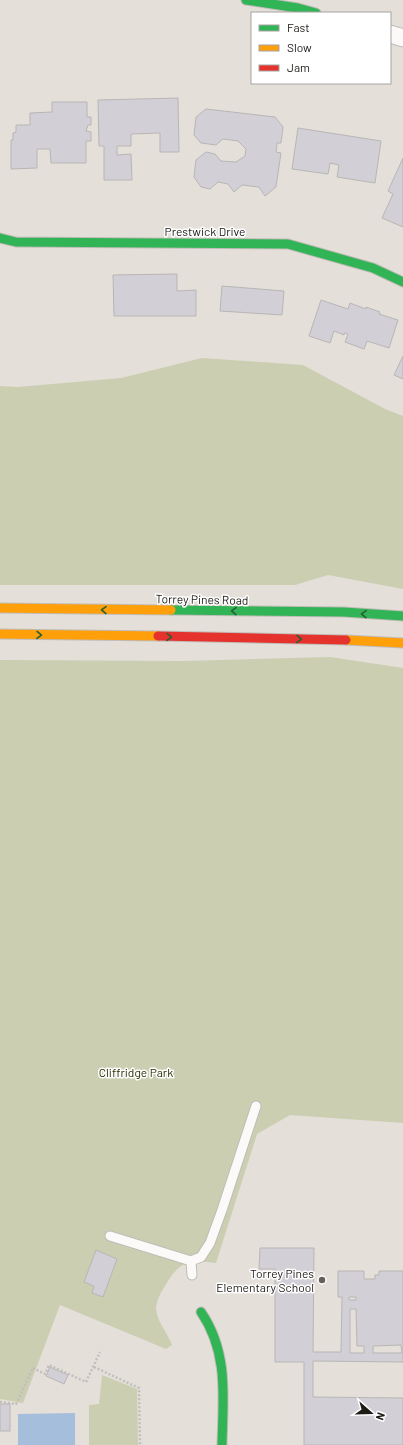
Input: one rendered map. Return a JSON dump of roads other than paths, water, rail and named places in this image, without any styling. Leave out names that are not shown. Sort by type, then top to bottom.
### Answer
[{"type":"main road","points":[[246,0],[298,8],[312,12]]},
{"type":"main road","name":"Prestwick Drive","points":[[0,238],[16,242],[288,244],[373,268],[403,282]]},
{"type":"main road","name":"Torrey Pines Road","points":[[0,608],[344,612],[403,616]]},
{"type":"main road","points":[[0,634],[327,639],[403,643]]},
{"type":"main road","points":[[201,1312],[212,1331],[220,1358],[222,1381],[222,1445]]},
{"type":"street","points":[[391,34],[403,38]]},
{"type":"lane","points":[[110,1236],[191,1261],[201,1257],[210,1243],[256,1106]]},
{"type":"lane","points":[[191,1261],[192,1274]]},
{"type":"water","points":[[75,1413],[75,1445],[18,1445],[18,1414]]},
{"type":"place","name":"Torrey Pines Elementary School","points":[[322,1280]]},
{"type":"park label","name":"Cliffridge Park","points":[[136,1072]]}]
